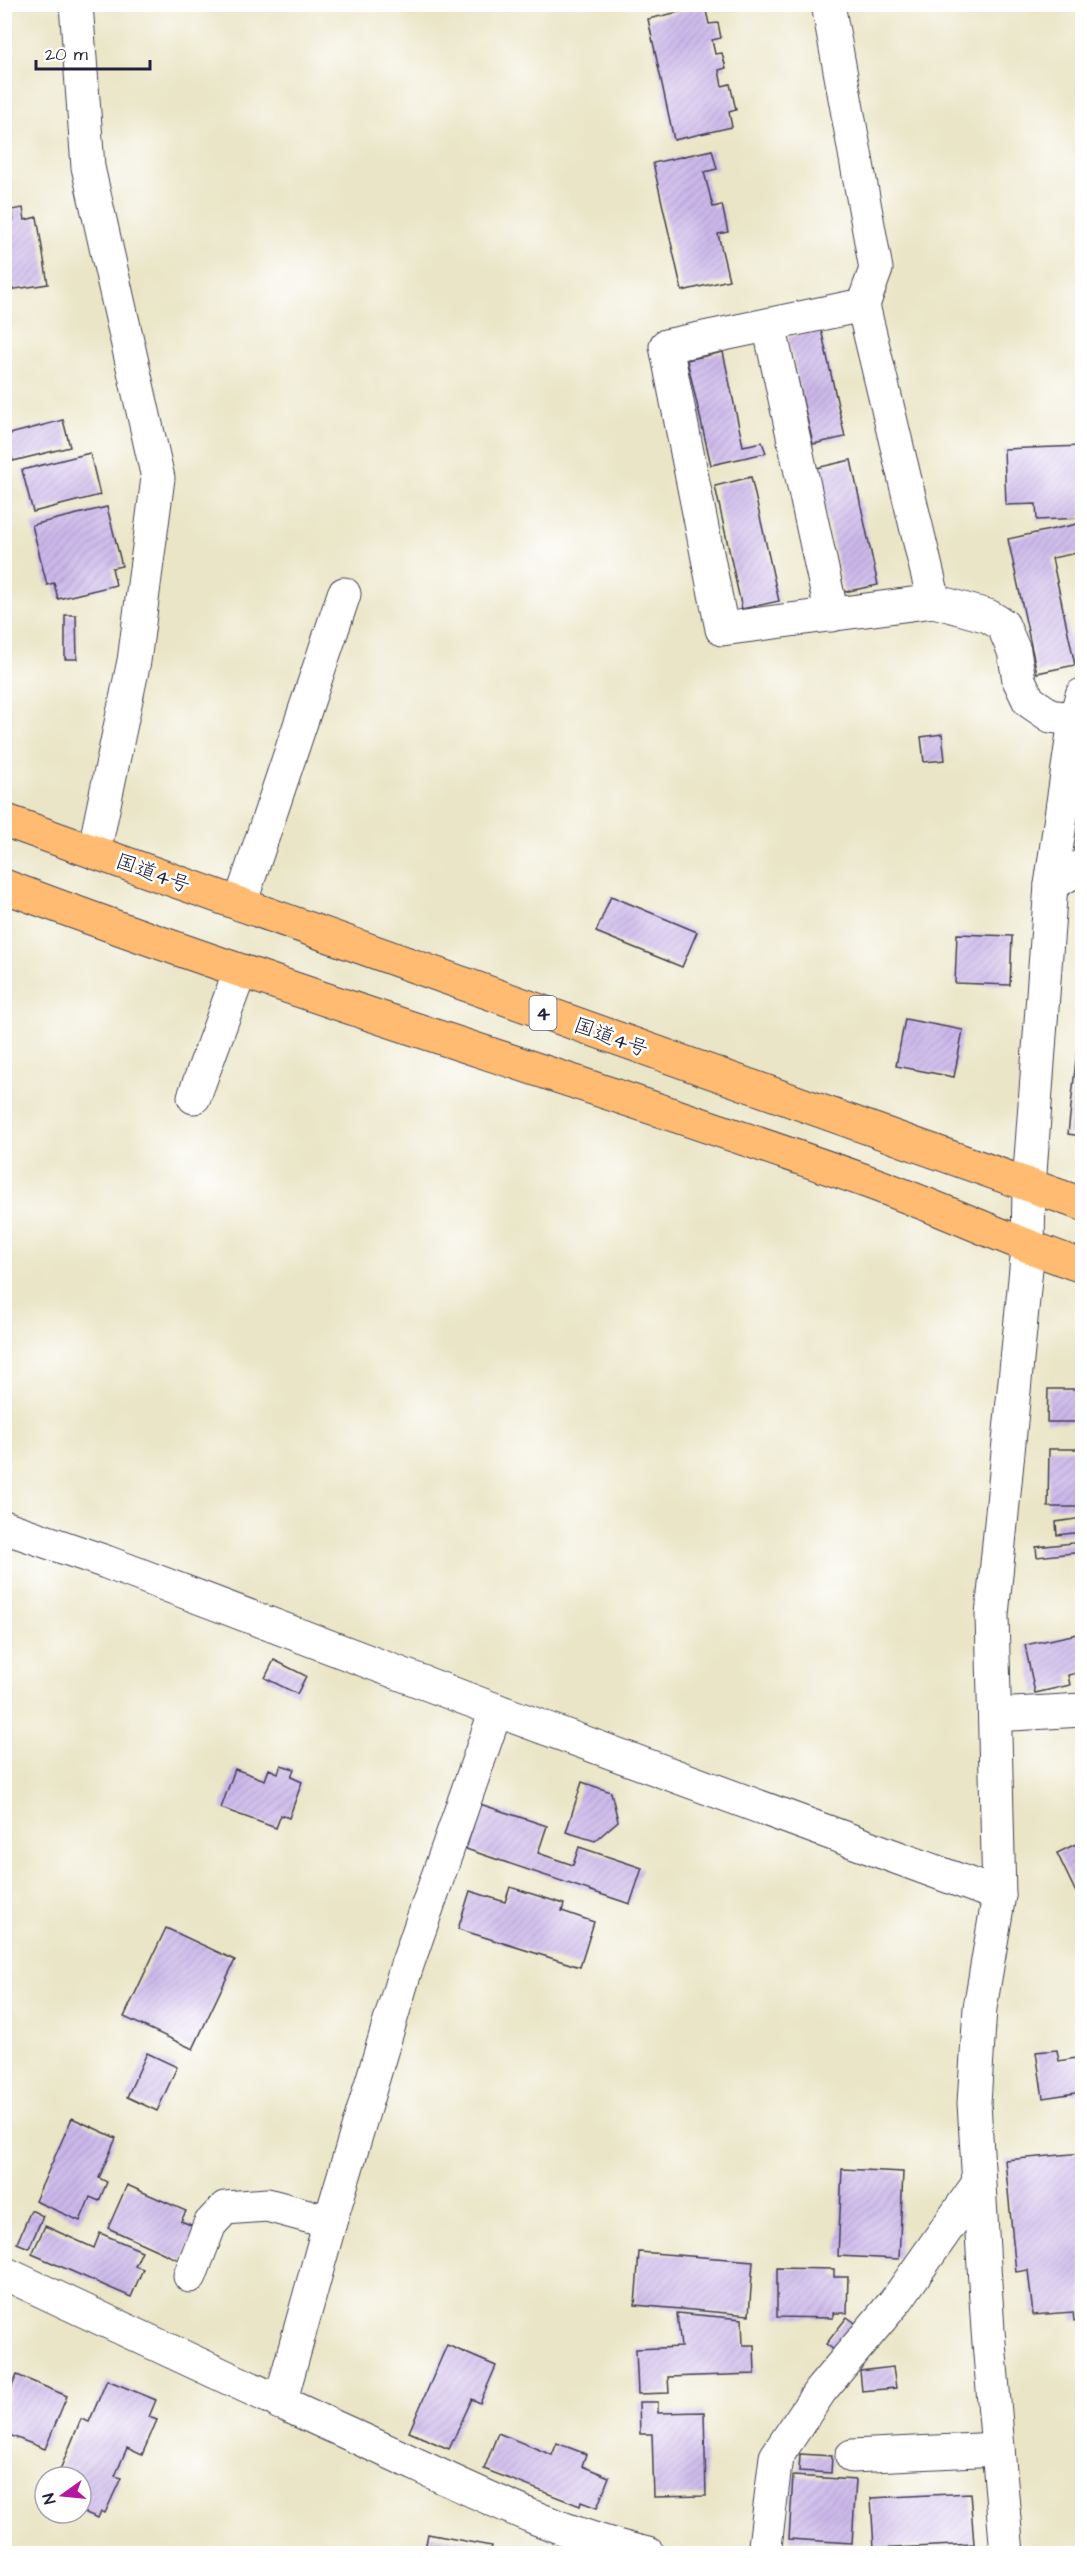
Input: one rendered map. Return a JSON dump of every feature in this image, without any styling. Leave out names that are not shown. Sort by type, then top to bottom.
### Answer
[{"type":"highway","name":"国道4号","points":[[4,820],[1083,1204]]},
{"type":"highway","points":[[4,886],[240,971],[866,1181],[1028,1248],[1083,1266]]},
{"type":"street","points":[[76,4],[88,167],[158,478],[134,661],[94,852]]},
{"type":"street","points":[[828,4],[876,269],[863,305],[934,601]]},
{"type":"street","points":[[863,305],[666,346],[722,629],[934,601],[988,616],[1003,626],[1014,651],[1019,680],[1029,700],[1051,716],[1079,708],[1051,885],[1029,1186],[1028,1248],[992,1615],[999,1895],[980,2008],[974,2103],[978,2184],[1007,2553]]},
{"type":"street","points":[[769,325],[832,615]]},
{"type":"street","points":[[240,904],[345,594]]},
{"type":"street","points":[[1051,885],[1083,866]]},
{"type":"street","points":[[1051,885],[1083,884]]},
{"type":"street","points":[[194,1097],[240,971]]},
{"type":"street","points":[[4,1527],[106,1562],[496,1710],[999,1895]]},
{"type":"street","points":[[280,2403],[330,2222],[406,1968],[496,1710]]},
{"type":"street","points":[[995,1715],[1083,1710]]},
{"type":"street","points":[[764,2553],[776,2457],[820,2391],[898,2298],[978,2184]]},
{"type":"street","points":[[190,2276],[210,2224],[225,2208],[267,2205],[330,2222]]},
{"type":"street","points":[[4,2273],[280,2403],[530,2516],[610,2545],[648,2553]]},
{"type":"street","points":[[852,2456],[998,2449]]},
{"type":"building","points":[[705,6],[709,24],[718,23],[721,38],[712,40],[715,54],[722,53],[726,68],[719,70],[722,86],[730,84],[736,110],[729,112],[732,127],[674,140],[648,19]]},
{"type":"building","points":[[712,150],[717,169],[704,172],[713,207],[722,205],[728,232],[718,234],[729,280],[682,291],[653,163]]},
{"type":"building","points":[[23,208],[25,220],[37,217],[48,284],[9,290],[4,261],[4,223],[13,221],[11,210]]},
{"type":"building","points":[[821,329],[845,437],[813,444],[788,337]]},
{"type":"building","points":[[723,352],[743,446],[762,442],[766,453],[711,465],[687,360]]},
{"type":"building","points":[[63,420],[70,447],[13,461],[6,435]]},
{"type":"building","points":[[1082,446],[1082,518],[1037,520],[1036,504],[1006,505],[1004,449]]},
{"type":"building","points":[[90,453],[100,495],[33,512],[22,470]]},
{"type":"building","points":[[851,460],[878,585],[844,592],[816,468]]},
{"type":"building","points":[[751,477],[779,601],[742,609],[715,486]]},
{"type":"building","points":[[107,507],[122,566],[112,568],[116,585],[58,599],[54,583],[47,585],[32,525]]},
{"type":"building","points":[[1082,523],[1082,552],[1052,558],[1075,665],[1037,673],[1008,539]]},
{"type":"building","points":[[65,615],[76,615],[77,659],[65,659]]},
{"type":"building","points":[[942,734],[945,760],[924,762],[921,737]]},
{"type":"building","points":[[611,896],[697,932],[682,967],[596,932]]},
{"type":"building","points":[[957,934],[1012,936],[1010,985],[955,983]]},
{"type":"building","points":[[905,1019],[963,1030],[954,1077],[896,1066]]},
{"type":"building","points":[[1082,1040],[1082,1136],[1068,1134],[1078,1041]]},
{"type":"building","points":[[1048,1389],[1082,1389],[1082,1422],[1047,1422]]},
{"type":"building","points":[[1049,1449],[1082,1449],[1082,1507],[1048,1507]]},
{"type":"building","points":[[1082,1518],[1082,1532],[1057,1535],[1056,1522]]},
{"type":"building","points":[[1082,1542],[1082,1552],[1037,1557],[1036,1547]]},
{"type":"building","points":[[1082,1633],[1082,1672],[1068,1675],[1070,1685],[1035,1693],[1025,1645]]},
{"type":"building","points":[[274,1660],[306,1676],[297,1694],[265,1678]]},
{"type":"building","points":[[281,1765],[294,1769],[291,1777],[302,1782],[289,1818],[281,1815],[276,1828],[221,1808],[235,1769],[265,1780],[269,1769],[278,1773]]},
{"type":"building","points":[[582,1782],[611,1792],[618,1821],[595,1841],[566,1832]]},
{"type":"building","points":[[480,1804],[547,1826],[538,1853],[573,1865],[579,1847],[642,1868],[630,1904],[466,1849]]},
{"type":"building","points":[[1082,1841],[1082,1905],[1057,1853]]},
{"type":"building","points":[[510,1887],[564,1904],[562,1911],[594,1922],[580,1967],[458,1929],[470,1891],[505,1902]]},
{"type":"building","points":[[166,1928],[235,1960],[193,2049],[124,2017]]},
{"type":"building","points":[[1057,2050],[1059,2061],[1082,2057],[1082,2092],[1043,2098],[1036,2052]]},
{"type":"building","points":[[147,2053],[177,2067],[157,2111],[127,2097]]},
{"type":"building","points":[[72,2118],[116,2138],[99,2178],[107,2182],[99,2201],[90,2197],[80,2221],[35,2201]]},
{"type":"building","points":[[1082,2153],[1082,2320],[1074,2321],[1073,2312],[1033,2315],[1028,2270],[1016,2272],[1005,2160]]},
{"type":"building","points":[[842,2169],[903,2172],[899,2259],[838,2256]]},
{"type":"building","points":[[127,2185],[186,2211],[181,2221],[198,2228],[183,2262],[108,2228]]},
{"type":"building","points":[[31,2210],[43,2216],[29,2248],[17,2243]]},
{"type":"building","points":[[45,2226],[94,2248],[100,2233],[142,2251],[135,2266],[143,2269],[131,2297],[32,2254]]},
{"type":"building","points":[[639,2252],[753,2261],[749,2315],[635,2305]]},
{"type":"building","points":[[777,2268],[834,2269],[834,2277],[848,2277],[847,2313],[833,2313],[833,2318],[777,2317]]},
{"type":"building","points":[[677,2313],[742,2319],[743,2345],[754,2345],[755,2374],[668,2377],[669,2393],[638,2394],[636,2349],[681,2347]]},
{"type":"building","points":[[847,2317],[858,2325],[837,2352],[826,2344]]},
{"type":"building","points":[[447,2345],[496,2366],[480,2403],[472,2399],[449,2449],[409,2432]]},
{"type":"building","points":[[893,2367],[896,2388],[862,2391],[860,2371]]},
{"type":"building","points":[[17,2375],[67,2396],[45,2449],[4,2433],[4,2405]]},
{"type":"building","points":[[107,2380],[156,2400],[149,2417],[157,2420],[142,2455],[127,2448],[115,2476],[121,2478],[105,2513],[101,2511],[98,2518],[93,2516],[93,2465],[62,2465],[81,2419],[89,2422]]},
{"type":"building","points":[[639,2402],[658,2402],[658,2413],[704,2412],[706,2496],[654,2497],[652,2434],[640,2434]]},
{"type":"building","points":[[498,2433],[552,2455],[557,2443],[586,2454],[582,2466],[609,2477],[597,2508],[581,2502],[580,2506],[484,2469]]},
{"type":"building","points":[[800,2454],[832,2456],[831,2473],[799,2471]]},
{"type":"building","points":[[793,2476],[856,2480],[852,2543],[789,2539]]},
{"type":"building","points":[[970,2493],[974,2544],[874,2549],[871,2498]]},
{"type":"building","points":[[428,2534],[491,2546],[489,2554],[424,2554]]}]
